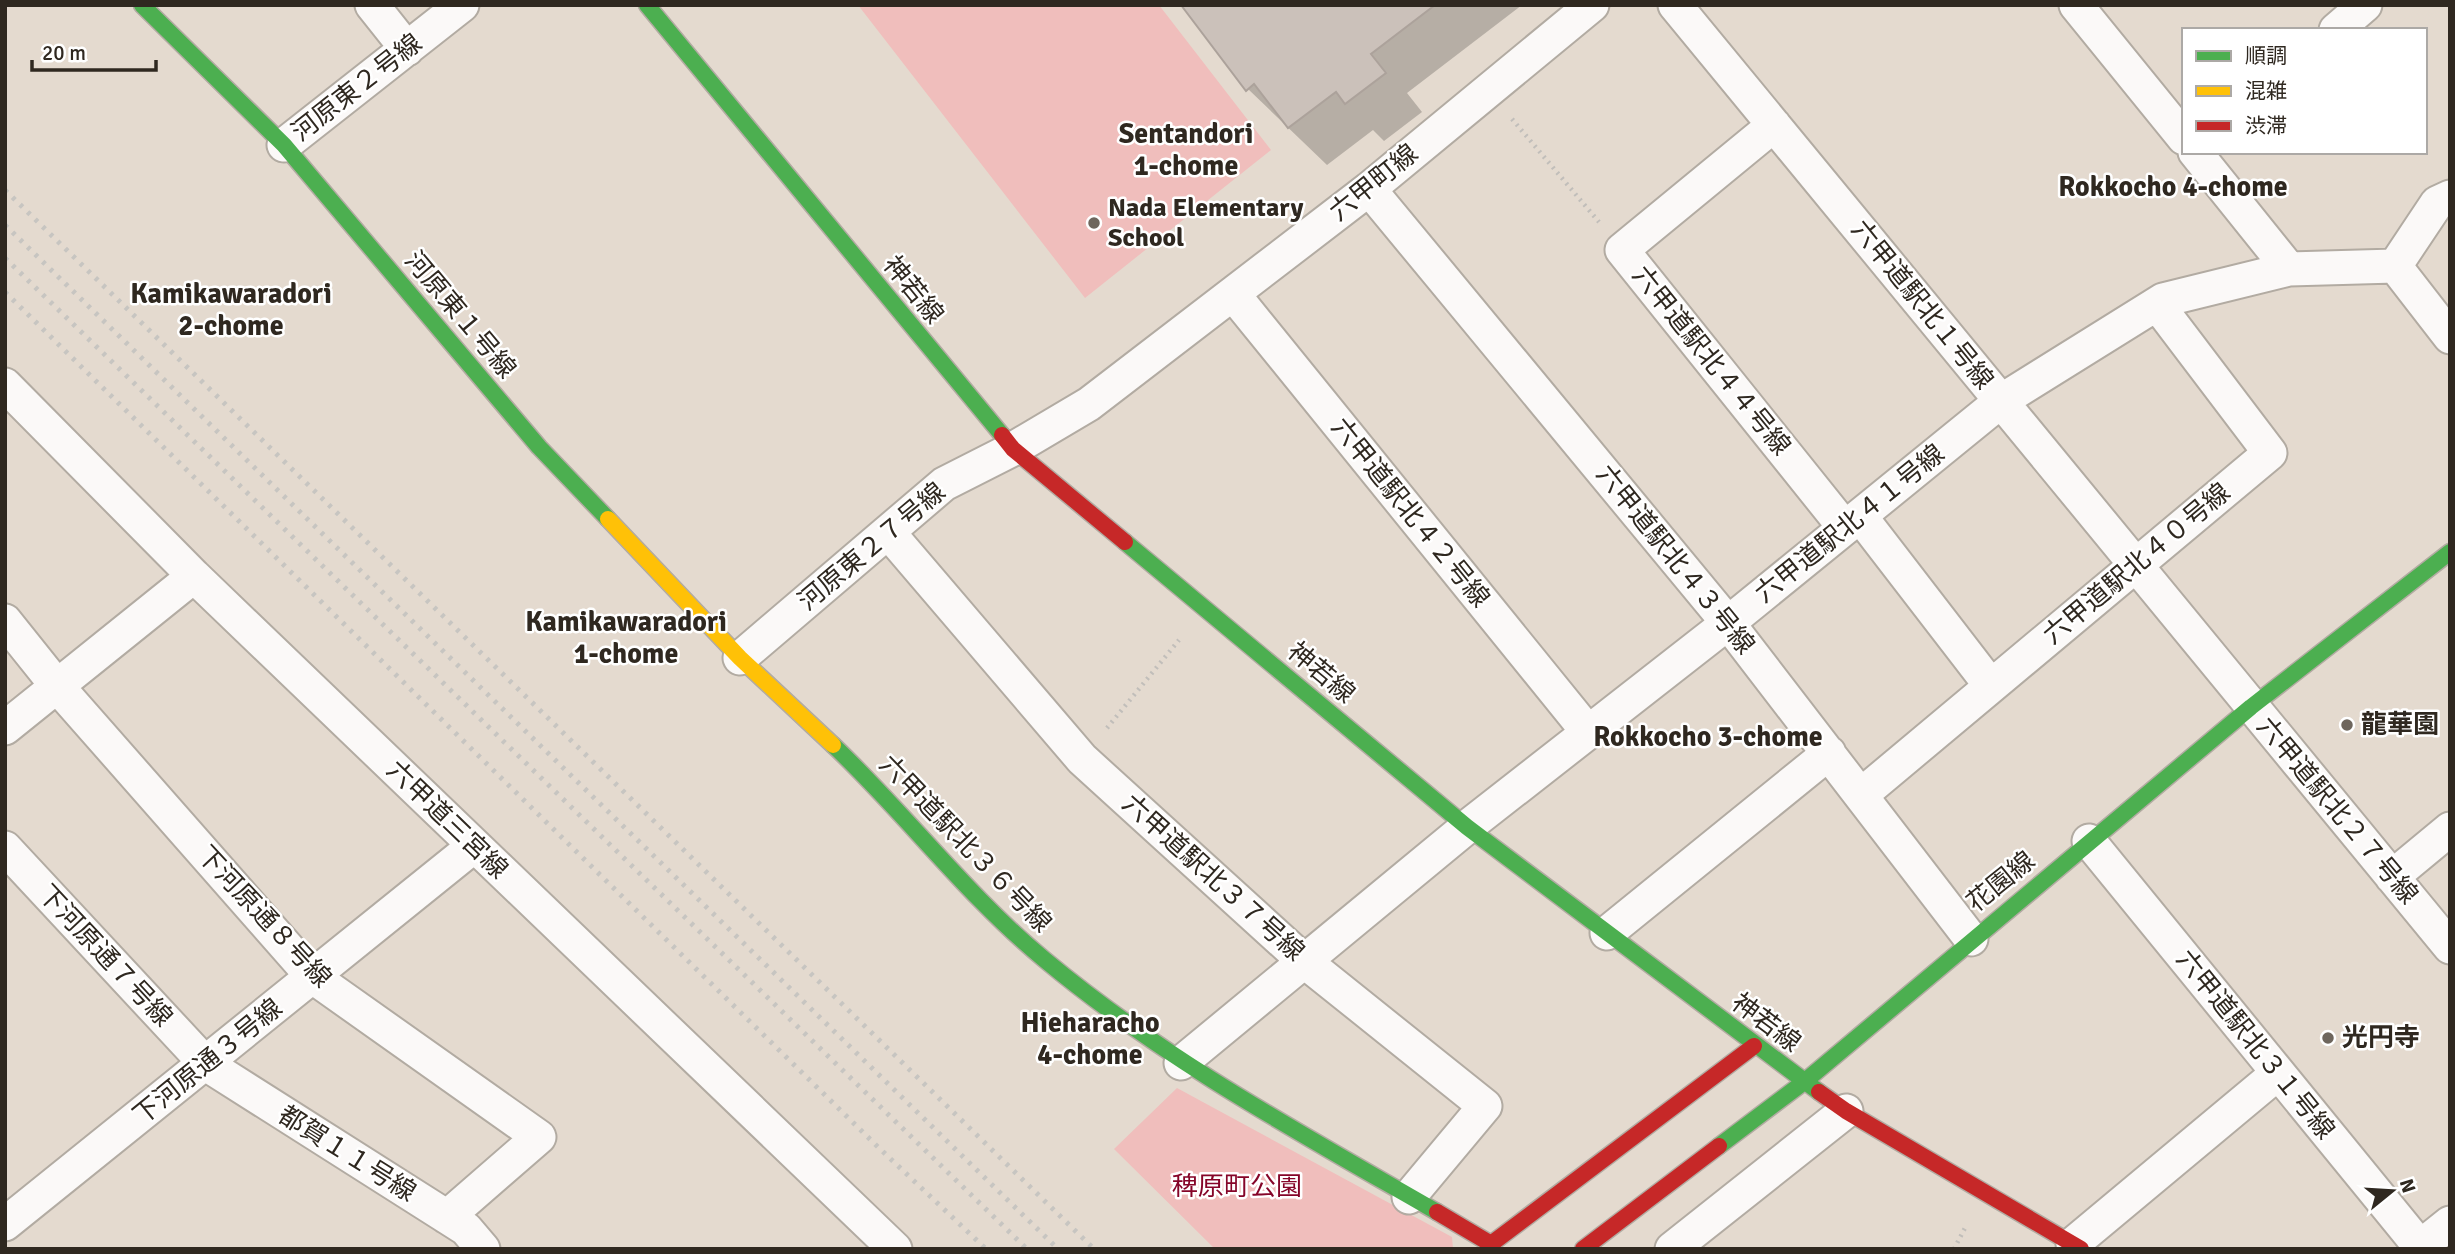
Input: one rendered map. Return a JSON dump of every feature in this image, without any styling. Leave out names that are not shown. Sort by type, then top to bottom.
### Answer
[{"type":"street","name":"河原東１号線","points":[[142,5],[284,145],[539,447],[740,658]]},
{"type":"street","points":[[372,5],[407,49]]},
{"type":"street","name":"河原東２号線","points":[[284,145],[462,5]]},
{"type":"street","name":"神若線","points":[[647,5],[1013,449],[1467,827],[1754,1046],[1846,1111],[2077,1247]]},
{"type":"street","name":"六甲町線","points":[[1013,449],[1089,404],[1233,294],[1369,189],[1592,5]]},
{"type":"street","name":"六甲道駅北１号線","points":[[1675,5],[2001,401],[2157,304],[2289,269],[2395,266]]},
{"type":"street","points":[[2076,5],[2182,136]]},
{"type":"street","name":"六甲道駅北４４号線","points":[[1774,125],[1622,250],[1991,687]]},
{"type":"street","points":[[2197,154],[2289,269]]},
{"type":"street","name":"六甲道駅北４３号線","points":[[1369,189],[1728,623],[1971,939]]},
{"type":"street","points":[[2450,197],[2437,203],[2395,266],[2450,337]]},
{"type":"street","name":"六甲道駅北４２号線","points":[[1233,294],[1588,732]]},
{"type":"street","name":"六甲道駅北４０号線","points":[[1861,795],[2270,453],[2157,304]]},
{"type":"street","name":"六甲道三宮線","points":[[5,385],[194,576],[895,1249]]},
{"type":"street","name":"六甲道駅北４１号線","points":[[1181,1063],[1467,827],[1728,623],[2001,401]]},
{"type":"street","name":"六甲道駅北２７号線","points":[[2001,401],[2450,947]]},
{"type":"street","name":"河原東２７号線","points":[[740,658],[944,484],[1013,449]]},
{"type":"street","name":"六甲道駅北３７号線","points":[[888,532],[1082,759],[1304,961],[1485,1106],[1409,1197]]},
{"type":"street","name":"花園線","points":[[1583,1249],[1804,1082],[1971,939],[2251,707],[2450,552]]},
{"type":"street","points":[[5,728],[194,576]]},
{"type":"street","name":"下河原通８号線","points":[[5,621],[57,686],[313,977],[539,1137],[447,1217]]},
{"type":"street","name":"六甲道駅北３６号線","points":[[740,658],[867,776],[955,876],[1044,960],[1181,1063],[1491,1244],[1754,1046]]},
{"type":"street","points":[[1607,933],[1829,753]]},
{"type":"street","points":[[2392,877],[2450,829]]},
{"type":"street","name":"六甲道駅北３１号線","points":[[2089,842],[2421,1248]]},
{"type":"street","name":"下河原通３号線","points":[[5,1224],[206,1065],[474,846]]},
{"type":"street","name":"下河原通７号線","points":[[5,848],[206,1065]]},
{"type":"street","name":"都賀１１号線","points":[[206,1065],[466,1229],[482,1249]]},
{"type":"street","points":[[2077,1247],[2278,1073]]},
{"type":"street","points":[[1672,1249],[1846,1111]]},
{"type":"street","points":[[2421,1248],[2450,1223]]},
{"type":"path","points":[[1489,90],[1622,250]]},
{"type":"path","points":[[1082,759],[1205,608]]},
{"type":"green space","points":[[858,5],[1159,5],[1271,150],[1085,298]]},
{"type":"green space","name":"稗原町公園","points":[[1177,1088],[1452,1237],[1453,1249],[1215,1249],[1114,1149]]},
{"type":"building","points":[[1181,5],[1435,5],[1371,54],[1386,73],[1345,104],[1336,92],[1288,128],[1254,84],[1246,91]]},
{"type":"railway","points":[[5,190],[1094,1249]]},
{"type":"railway","points":[[5,225],[1058,1249]]},
{"type":"railway","points":[[5,258],[1027,1249]]},
{"type":"railway","points":[[5,292],[878,1147],[986,1249]]},
{"type":"traffic: fast","points":[[142,5],[284,145],[539,447],[608,519]]},
{"type":"traffic: fast","points":[[647,5],[1002,435]]},
{"type":"traffic: fast","points":[[1125,542],[1467,827],[1819,1092]]},
{"type":"traffic: fast","points":[[1719,1146],[1804,1082],[2251,707],[2450,552]]},
{"type":"traffic: fast","points":[[833,745],[989,909],[1045,960],[1091,996],[1138,1031],[1235,1094],[1437,1212]]},
{"type":"traffic: slow","points":[[608,519],[740,658],[833,745]]},
{"type":"traffic: jam","points":[[1002,435],[1013,449],[1125,542]]},
{"type":"traffic: jam","points":[[1437,1212],[1491,1244],[1754,1046]]},
{"type":"traffic: jam","points":[[1819,1092],[1846,1111],[2081,1249]]},
{"type":"traffic: jam","points":[[1583,1249],[1719,1146]]},
{"type":"place","name":"Nada Elementary School","points":[[1094,223]]},
{"type":"place","name":"龍華園","points":[[2347,725]]},
{"type":"place","name":"光円寺","points":[[2328,1038]]},
{"type":"district","name":"Sentandori 1-chome","points":[[1186,150]]},
{"type":"district","name":"Rokkocho 4-chome","points":[[2173,187]]},
{"type":"district","name":"Kamikawaradori 2-chome","points":[[231,310]]},
{"type":"district","name":"Kamikawaradori 1-chome","points":[[626,638]]},
{"type":"district","name":"Rokkocho 3-chome","points":[[1708,737]]},
{"type":"district","name":"Hieharacho 4-chome","points":[[1090,1039]]}]
